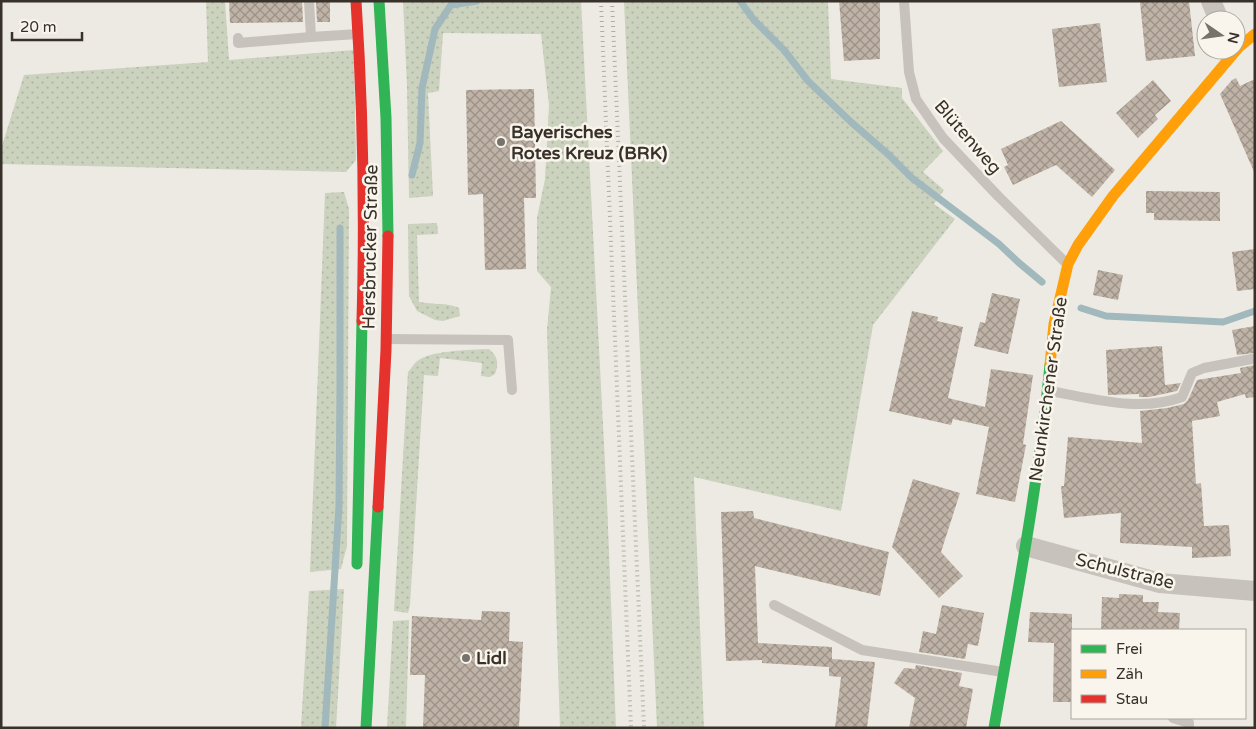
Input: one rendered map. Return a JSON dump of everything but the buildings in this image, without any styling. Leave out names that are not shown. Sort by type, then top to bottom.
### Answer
[{"type":"main road","name":"Hersbrucker Straße","points":[[356,1],[359,34],[364,244],[375,339],[379,493],[366,728]]},
{"type":"main road","name":"Hersbrucker Straße","points":[[357,576],[359,492],[375,339],[389,156],[386,70],[379,1]]},
{"type":"main road","name":"Neunkirchener Straße","points":[[996,727],[1044,428],[1054,324],[1068,264],[1078,245],[1113,196],[1225,60]]},
{"type":"street","name":"Schulstraße","points":[[1026,546],[1160,583],[1255,591]]},
{"type":"lane","points":[[309,1],[311,37]]},
{"type":"lane","name":"Blütenweg","points":[[904,1],[909,72],[916,99],[943,138],[998,196],[1068,264]]},
{"type":"lane","points":[[238,38],[238,43],[359,34]]},
{"type":"lane","points":[[375,339],[508,340],[512,390]]},
{"type":"lane","points":[[1048,391],[1126,405],[1170,402],[1182,397],[1192,373],[1204,368],[1252,359]]},
{"type":"lane","points":[[774,604],[862,650],[1004,672]]},
{"type":"lane","points":[[1176,719],[1189,724],[1189,728]]},
{"type":"green space","points":[[206,1],[225,1],[229,60],[354,50],[356,160],[346,172],[1,164],[1,149],[24,75],[208,62]]},
{"type":"green space","points":[[403,1],[581,1],[607,502],[616,728],[560,728],[547,330],[551,287],[537,271],[537,218],[545,179],[549,105],[541,34],[443,33],[439,91],[428,93],[433,196],[409,198]]},
{"type":"green space","points":[[624,1],[828,1],[831,79],[902,88],[902,98],[943,151],[923,172],[944,190],[934,204],[955,219],[873,325],[841,511],[694,477],[704,728],[657,728]]},
{"type":"green space","points":[[344,192],[349,209],[347,546],[341,569],[310,572],[325,193]]},
{"type":"green space","points":[[437,223],[438,234],[417,235],[419,302],[450,305],[459,308],[460,316],[443,321],[435,320],[417,311],[409,296],[408,224]]},
{"type":"green space","points":[[489,349],[496,358],[497,363],[495,374],[490,377],[481,376],[482,363],[440,358],[438,376],[424,375],[410,605],[408,613],[394,611],[408,372],[416,362],[430,355],[451,351]]},
{"type":"green space","points":[[344,589],[336,728],[301,728],[309,591]]},
{"type":"green space","points":[[409,620],[406,728],[387,728],[393,621]]},
{"type":"waterway","points":[[412,175],[420,143],[422,88],[435,29],[451,5],[477,1]]},
{"type":"waterway","points":[[740,1],[754,20],[784,50],[808,81],[851,122],[912,178],[999,244],[1042,282]]},
{"type":"waterway","points":[[325,728],[339,506],[340,228]]},
{"type":"waterway","points":[[1081,308],[1106,316],[1223,322],[1255,311]]},
{"type":"railway","points":[[601,1],[631,728]]},
{"type":"railway","points":[[612,1],[644,728]]},
{"type":"traffic: fast","points":[[379,1],[386,118],[388,236]]},
{"type":"traffic: fast","points":[[357,564],[362,321]]},
{"type":"traffic: fast","points":[[994,728],[1033,502],[1050,365]]},
{"type":"traffic: fast","points":[[366,728],[378,507]]},
{"type":"traffic: slow","points":[[1050,365],[1054,324],[1068,264],[1078,245],[1113,196],[1239,47],[1255,34]]},
{"type":"traffic: jam","points":[[356,1],[363,161],[362,321]]},
{"type":"traffic: jam","points":[[378,507],[386,350],[388,236]]},
{"type":"place","name":"Bayerisches Rotes Kreuz (BRK)","points":[[501,142]]},
{"type":"place","name":"Lidl","points":[[466,658]]}]
